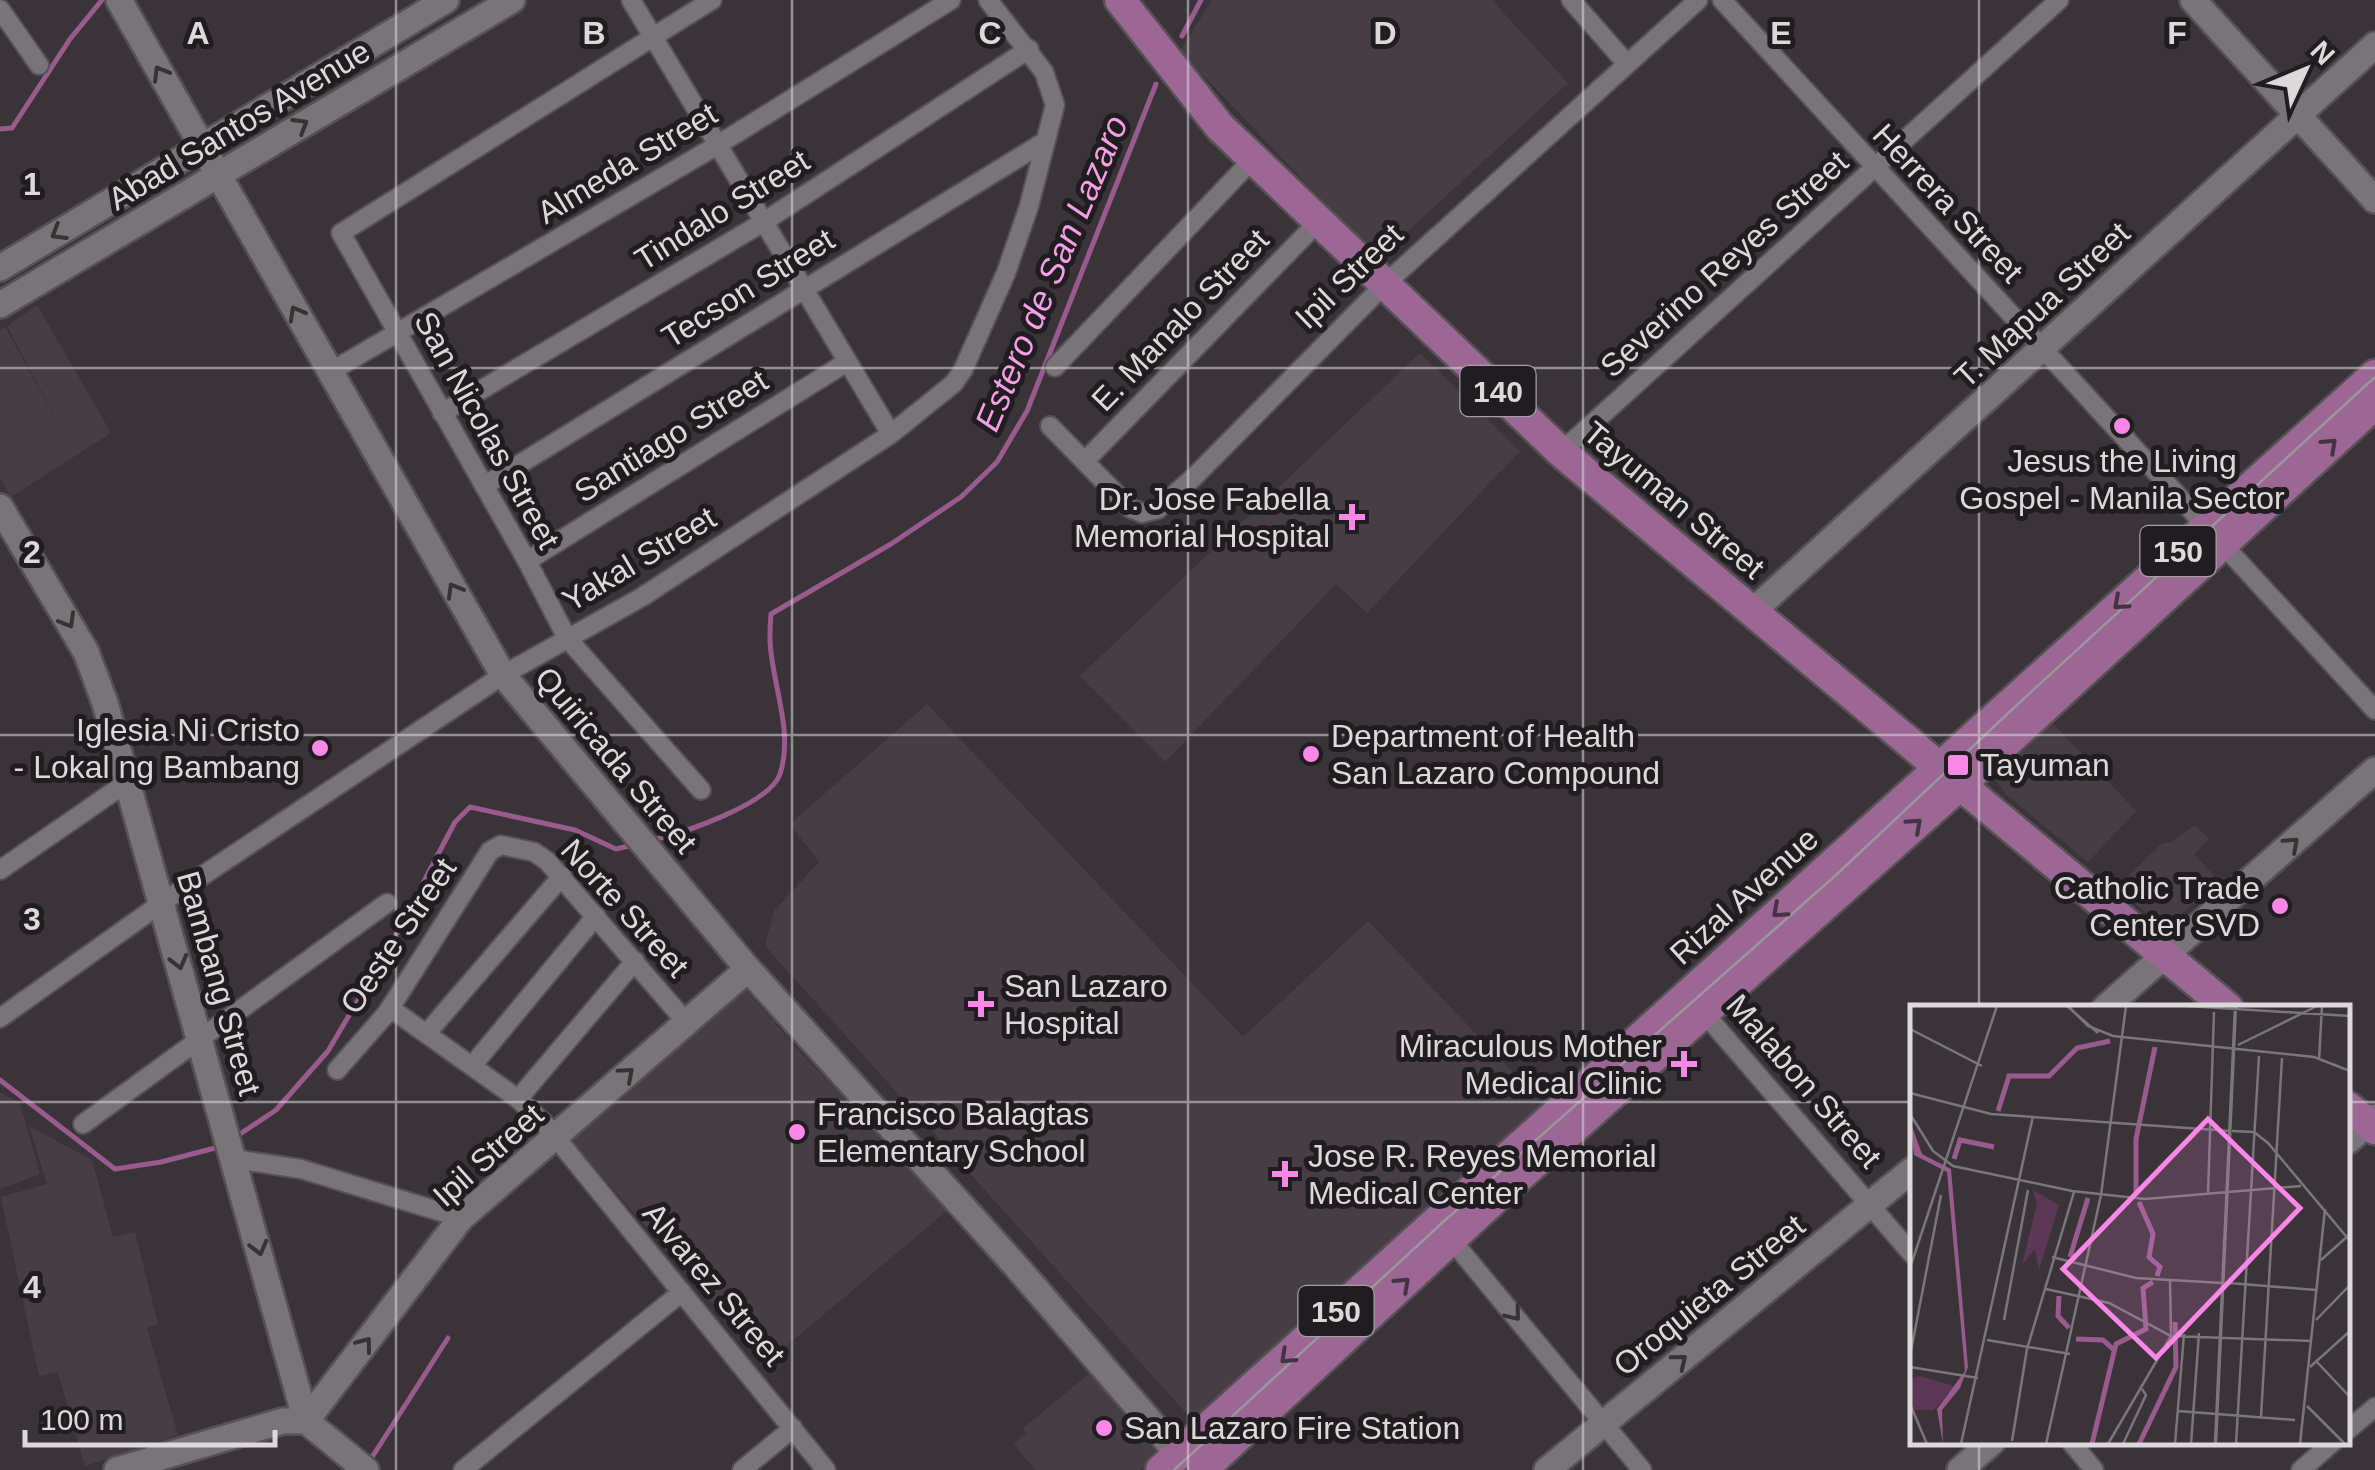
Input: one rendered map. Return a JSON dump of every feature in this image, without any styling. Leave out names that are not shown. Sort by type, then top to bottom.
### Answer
[{"type":"main road","name":"Tayuman Street","points":[[1120,0],[1190,92],[1253,160],[1561,452],[2224,1005]]},
{"type":"main road","name":"Rizal Avenue","points":[[1183,1466],[2213,536],[2375,374]]},
{"type":"main road","name":"Rizal Avenue","points":[[2213,536],[2375,404]]},
{"type":"street","name":"Quiricada Street","points":[[119,0],[503,674],[748,969],[1016,1266],[1183,1466]]},
{"type":"street","name":"Abad Santos Avenue","points":[[0,268],[446,0]]},
{"type":"street","name":"Abad Santos Avenue","points":[[0,305],[512,0]]},
{"type":"street","points":[[631,0],[891,434]]},
{"type":"street","points":[[652,36],[712,0]]},
{"type":"street","name":"Almeda Street","points":[[330,372],[716,146],[952,0]]},
{"type":"street","name":"Yakal Street","points":[[0,1018],[163,902],[503,674],[642,597],[891,434],[954,382],[964,370],[1006,273],[1055,104],[1044,72],[988,0]]},
{"type":"street","points":[[1571,0],[1626,64]]},
{"type":"street","name":"Ipil Street","points":[[1050,426],[1130,508],[1142,512],[1158,509],[1385,284],[1698,0]]},
{"type":"street","name":"Herrera Street","points":[[1722,0],[2375,710]]},
{"type":"street","name":"Severino Reyes Street","points":[[1561,452],[2059,0]]},
{"type":"street","points":[[2193,0],[2375,200]]},
{"type":"street","points":[[0,9],[40,64]]},
{"type":"street","name":"San Nicolas Street","points":[[652,36],[341,233],[527,561],[566,638],[702,790]]},
{"type":"street","name":"T. Mapua Street","points":[[1752,612],[2375,45]]},
{"type":"street","name":"Tindalo Street","points":[[442,414],[762,223],[1029,49]]},
{"type":"street","name":"Tecson Street","points":[[484,486],[1044,142]]},
{"type":"street","points":[[1055,367],[1253,160]]},
{"type":"street","name":"E. Manalo Street","points":[[1085,461],[1318,222]]},
{"type":"street","name":"Santiago Street","points":[[527,561],[847,362]]},
{"type":"street","name":"Bambang Street","points":[[0,508],[86,652],[129,780],[306,1422]]},
{"type":"street","points":[[2109,1005],[2375,770]]},
{"type":"street","points":[[0,870],[129,780]]},
{"type":"street","name":"Oeste Street","points":[[338,1070],[390,1008],[490,851],[500,845],[512,845]]},
{"type":"street","name":"Norte Street","points":[[512,845],[534,852],[562,876],[686,1022]]},
{"type":"street","points":[[426,1033],[562,876]]},
{"type":"street","points":[[84,1124],[387,903]]},
{"type":"street","points":[[472,1066],[596,916]]},
{"type":"street","points":[[518,1099],[635,962]]},
{"type":"street","name":"Ipil Street","points":[[306,1422],[461,1218],[748,969]]},
{"type":"street","name":"Malabon Street","points":[[1696,1004],[1910,1252]]},
{"type":"street","name":"Alvarez Street","points":[[390,1008],[518,1099],[826,1470]]},
{"type":"street","points":[[234,1156],[301,1169],[461,1218]]},
{"type":"street","name":"Oroquieta Street","points":[[1547,1470],[1910,1172]]},
{"type":"street","points":[[1444,1229],[1642,1470]]},
{"type":"street","points":[[463,1470],[682,1292]]},
{"type":"street","points":[[2350,1428],[2375,1407]]},
{"type":"street","points":[[117,1470],[283,1422],[306,1422],[362,1467]]},
{"type":"street","points":[[742,1470],[793,1428]]},
{"type":"street","points":[[1960,1470],[1989,1445]]},
{"type":"street","points":[[2074,1445],[2094,1470]]},
{"type":"street","points":[[2301,1470],[2330,1445]]},
{"type":"shaded area","points":[[1212,0],[1492,0],[1568,83],[1378,259],[1180,51]]},
{"type":"shaded area","points":[[37,305],[111,433],[11,497],[0,478],[0,330],[5,327],[61,428],[7,326]]},
{"type":"shaded area","name":"Dr. Jose Fabella Memorial Hospital","points":[[1420,353],[1520,451],[1367,613],[1336,584],[1165,762],[1080,676]]},
{"type":"shaded area","points":[[927,704],[1243,1037],[1368,921],[1547,1108],[1195,1423],[765,946],[774,911],[819,862],[790,824]]},
{"type":"shaded area","points":[[2044,714],[2136,811],[2088,862],[2008,796],[1996,781],[1994,773]]},
{"type":"shaded area","points":[[2195,825],[2209,839],[2194,854],[2218,880],[2165,930],[2117,887],[2161,844],[2171,842]]},
{"type":"shaded area","name":"Francisco Balagtas Elementary School","points":[[737,980],[949,1209],[765,1364],[567,1136]]},
{"type":"shaded area","points":[[0,1092],[20,1103],[40,1174],[0,1189]]},
{"type":"shaded area","points":[[29,1126],[92,1160],[113,1237],[135,1232],[158,1324],[147,1328],[178,1435],[85,1466],[58,1372],[39,1376],[1,1197],[47,1184]]},
{"type":"shaded area","points":[[1091,1372],[1158,1455],[1140,1470],[1035,1470],[1014,1444],[1026,1433],[1023,1428]]},
{"type":"waterway","points":[[0,129],[12,128],[70,39],[102,0]]},
{"type":"waterway","name":"Estero de San Lazaro","points":[[1182,36],[1201,0]]},
{"type":"waterway","name":"Estero de San Lazaro","points":[[653,840],[704,824],[743,806],[773,785],[780,774],[785,744],[770,647],[771,614],[891,544],[961,497],[997,462],[1027,411],[1156,84]]},
{"type":"waterway","points":[[237,1136],[276,1110],[328,1051],[390,946],[455,822],[470,807],[575,830],[616,849],[633,845]]},
{"type":"waterway","points":[[0,1080],[115,1169],[219,1147]]},
{"type":"waterway","name":"Estero de San Lazaro","points":[[369,1462],[448,1338]]},
{"type":"tram line","points":[[1174,1470],[1442,1223],[1836,875],[2375,377]]},
{"type":"place","name":"Jesus the Living Gospel - Manila Sector","points":[[2122,426]]},
{"type":"place","name":"Dr. Jose Fabella Memorial Hospital","points":[[1352,517]]},
{"type":"place","name":"Iglesia Ni Cristo - Lokal ng Bambang","points":[[320,748]]},
{"type":"place","name":"Department of Health San Lazaro Compound","points":[[1311,754]]},
{"type":"place","name":"Tayuman","points":[[1958,765]]},
{"type":"place","name":"Catholic Trade Center SVD","points":[[2280,906]]},
{"type":"place","name":"San Lazaro Hospital","points":[[981,1004]]},
{"type":"place","name":"Miraculous Mother Medical Clinic","points":[[1684,1064]]},
{"type":"place","name":"Francisco Balagtas Elementary School","points":[[797,1132]]},
{"type":"place","name":"Jose R. Reyes Memorial Medical Center","points":[[1285,1174]]},
{"type":"place","name":"San Lazaro Fire Station","points":[[1104,1428]]}]
